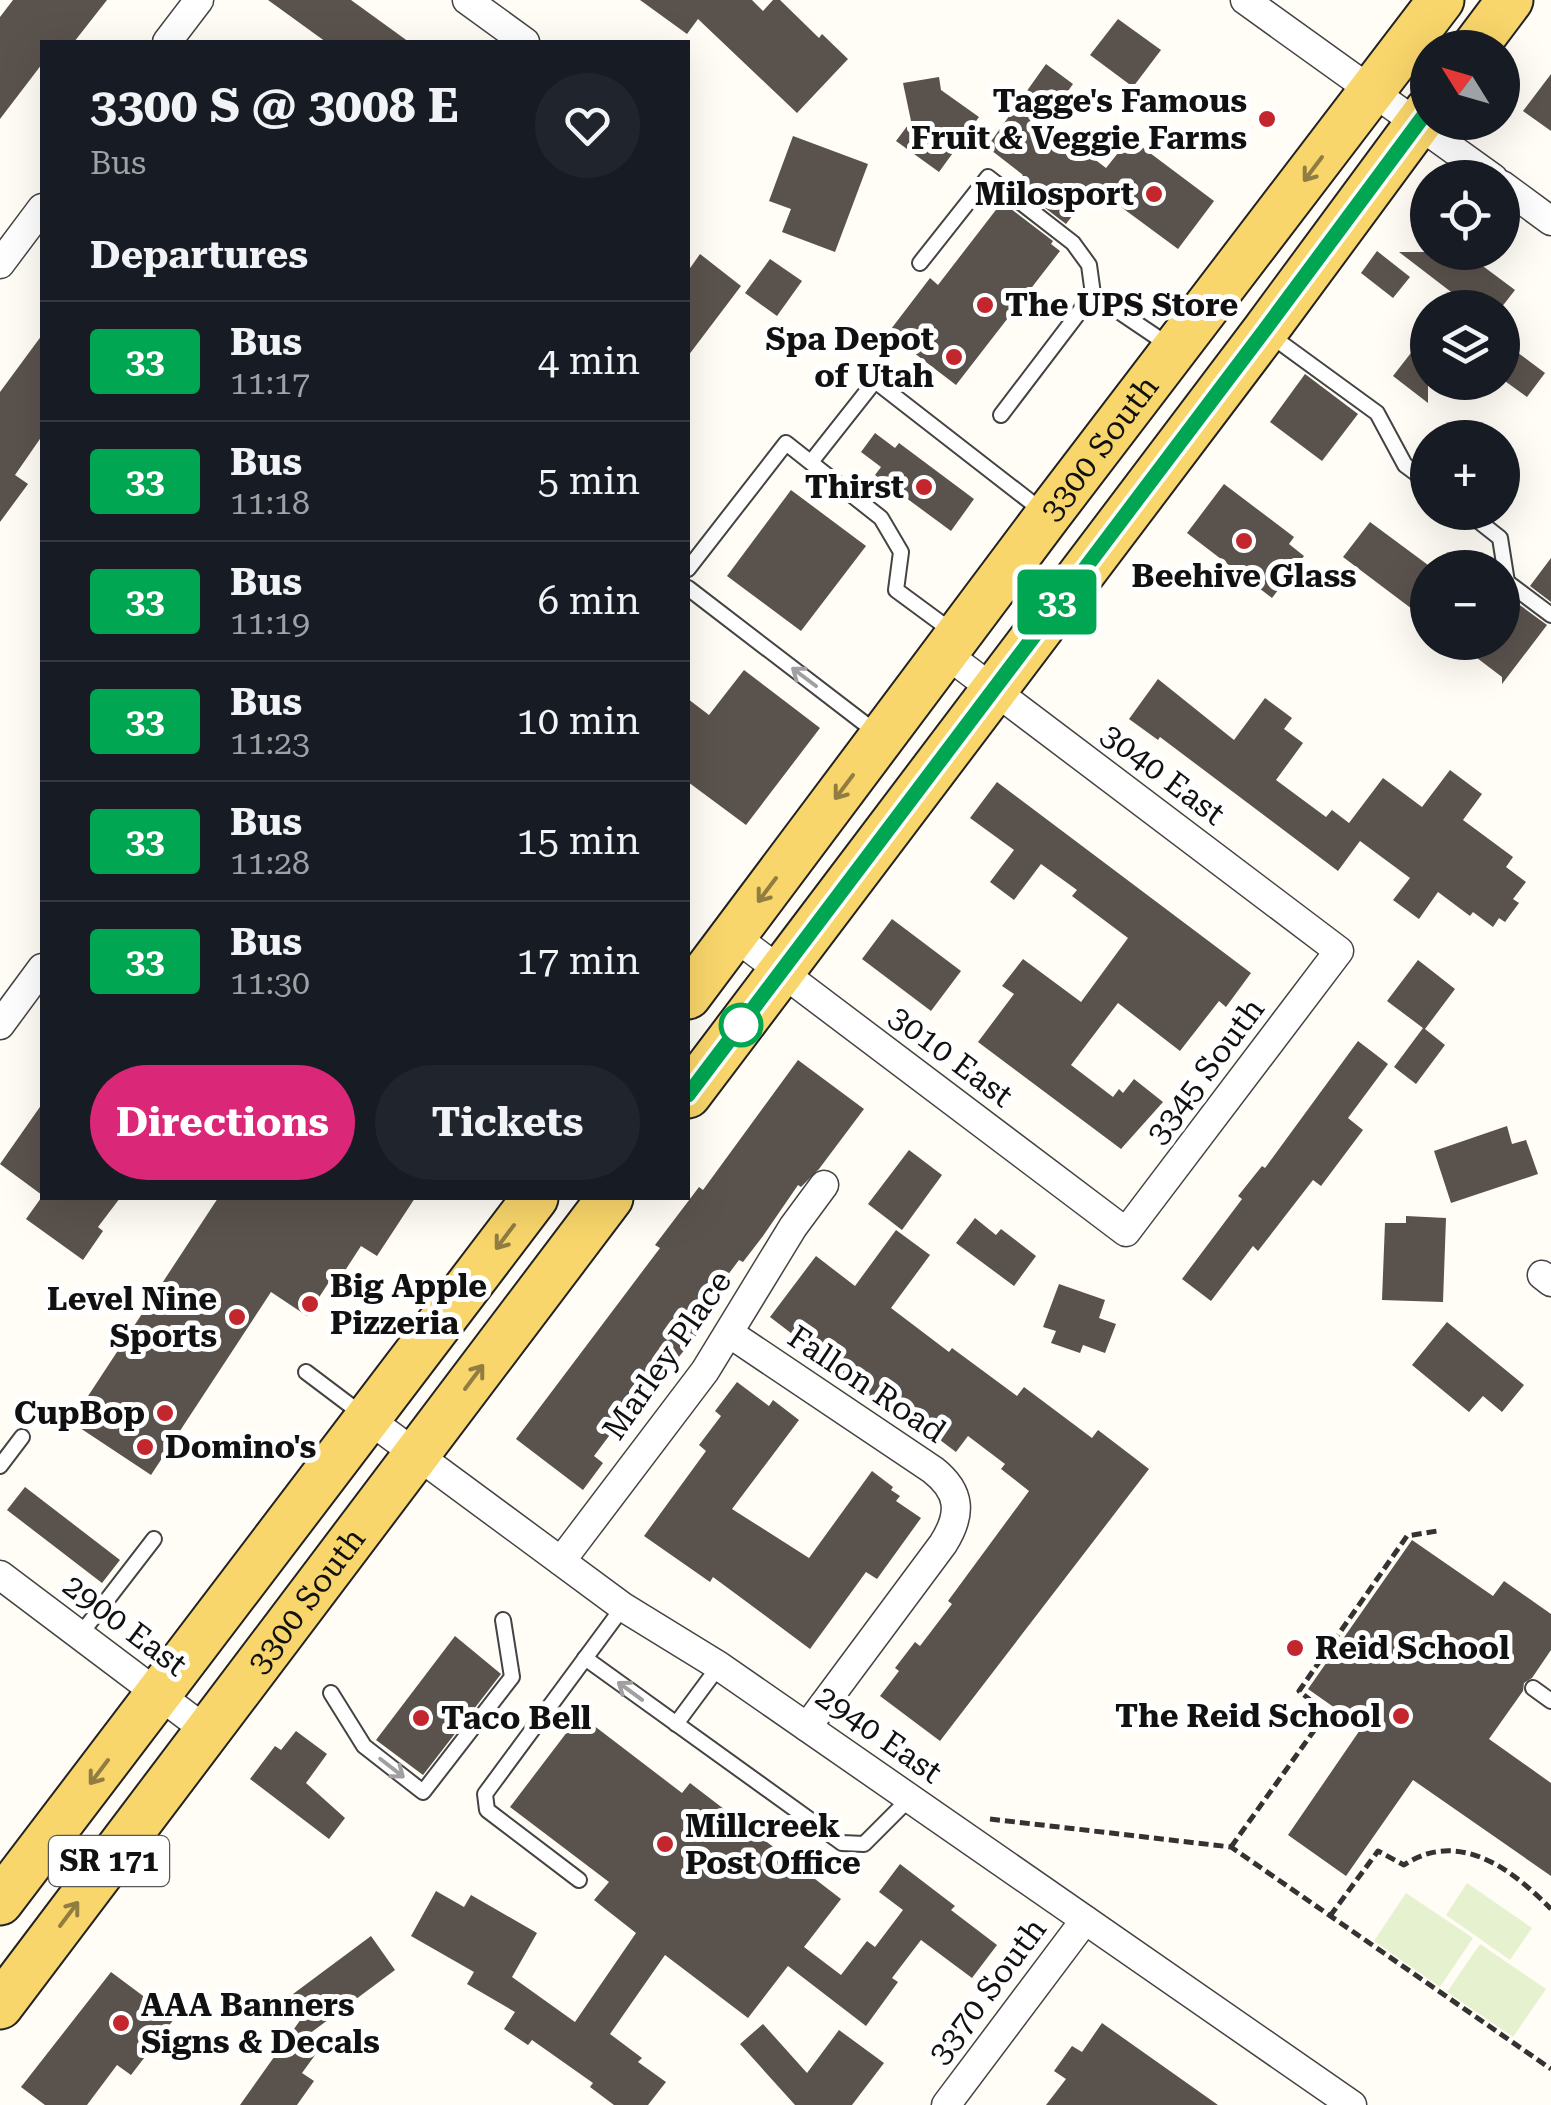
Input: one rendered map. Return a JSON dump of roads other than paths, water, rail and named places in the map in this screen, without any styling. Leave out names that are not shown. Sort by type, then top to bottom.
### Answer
[{"type":"main road","name":"3300 South","points":[[690,993],[1441,0]]},
{"type":"main road","points":[[1488,30],[1510,0]]},
{"type":"main road","name":"3300 South","points":[[690,1092],[1410,134]]},
{"type":"main road","name":"3300 South","points":[[0,1902],[533,1200]]},
{"type":"main road","name":"3300 South","points":[[0,2006],[608,1200]]},
{"type":"street","points":[[169,40],[199,0]]},
{"type":"street","points":[[467,0],[522,40]]},
{"type":"street","points":[[1245,0],[1372,92],[1410,110]]},
{"type":"street","points":[[1450,140],[1473,160]]},
{"type":"street","points":[[1520,198],[1551,221]]},
{"type":"street","points":[[0,264],[40,211]]},
{"type":"street","name":"3040 East","points":[[951,645],[992,688],[1339,951]]},
{"type":"street","name":"3010 East","points":[[734,936],[1126,1232]]},
{"type":"street","name":"3345 South","points":[[1126,1232],[1339,951]]},
{"type":"street","points":[[0,1025],[40,971]]},
{"type":"street","name":"Marley Place","points":[[561,1562],[705,1372],[793,1226],[824,1185]]},
{"type":"street","name":"Fallon Road","points":[[729,1333],[933,1470],[957,1500],[954,1523],[943,1544],[806,1726]]},
{"type":"street","name":"2940 East","points":[[368,1418],[623,1606],[720,1666],[1352,2105]]},
{"type":"street","name":"2900 East","points":[[0,1575],[207,1731]]},
{"type":"street","name":"3370 South","points":[[946,2105],[1085,1920]]},
{"type":"lane","points":[[920,263],[988,177],[1072,243],[1089,265],[1093,294],[1001,415]]},
{"type":"lane","points":[[1093,294],[1175,350]]},
{"type":"lane","points":[[1264,331],[1377,413],[1410,468]]},
{"type":"lane","points":[[811,462],[875,381],[1048,515]]},
{"type":"lane","points":[[690,566],[786,443],[881,518],[900,552],[896,590],[951,645]]},
{"type":"lane","points":[[1490,530],[1500,538],[1507,582],[1551,616]]},
{"type":"lane","points":[[690,590],[882,736]]},
{"type":"lane","points":[[306,1372],[368,1418]]},
{"type":"lane","points":[[0,1466],[22,1437]]},
{"type":"lane","points":[[80,1635],[154,1538]]},
{"type":"lane","points":[[579,1880],[487,1810],[485,1794],[623,1606]]},
{"type":"lane","points":[[331,1693],[364,1746],[423,1792],[512,1677],[503,1620]]},
{"type":"lane","points":[[585,1658],[842,1843],[864,1844],[910,1798]]},
{"type":"lane","points":[[676,1724],[720,1666]]},
{"type":"lane","points":[[1533,1688],[1551,1701]]},
{"type":"place","name":"Tagge's Famous Fruit & Veggie Farms","points":[[1267,119]]},
{"type":"place","name":"Milosport","points":[[1154,194]]},
{"type":"place","name":"The UPS Store","points":[[985,305]]},
{"type":"place","name":"Spa Depot of Utah","points":[[954,357]]},
{"type":"place","name":"Thirst","points":[[924,487]]},
{"type":"place","name":"Beehive Glass","points":[[1244,541]]},
{"type":"place","name":"Big Apple Pizzeria","points":[[310,1304]]},
{"type":"place","name":"Level Nine Sports","points":[[237,1317]]},
{"type":"place","name":"CupBop","points":[[165,1413]]},
{"type":"place","name":"Domino's","points":[[145,1447]]},
{"type":"place","name":"Reid School","points":[[1295,1648]]},
{"type":"place","name":"The Reid School","points":[[1401,1716]]},
{"type":"place","name":"Taco Bell","points":[[421,1718]]},
{"type":"place","name":"Millcreek Post Office","points":[[665,1844]]},
{"type":"place","name":"AAA Banners Signs & Decals","points":[[121,2023]]}]
